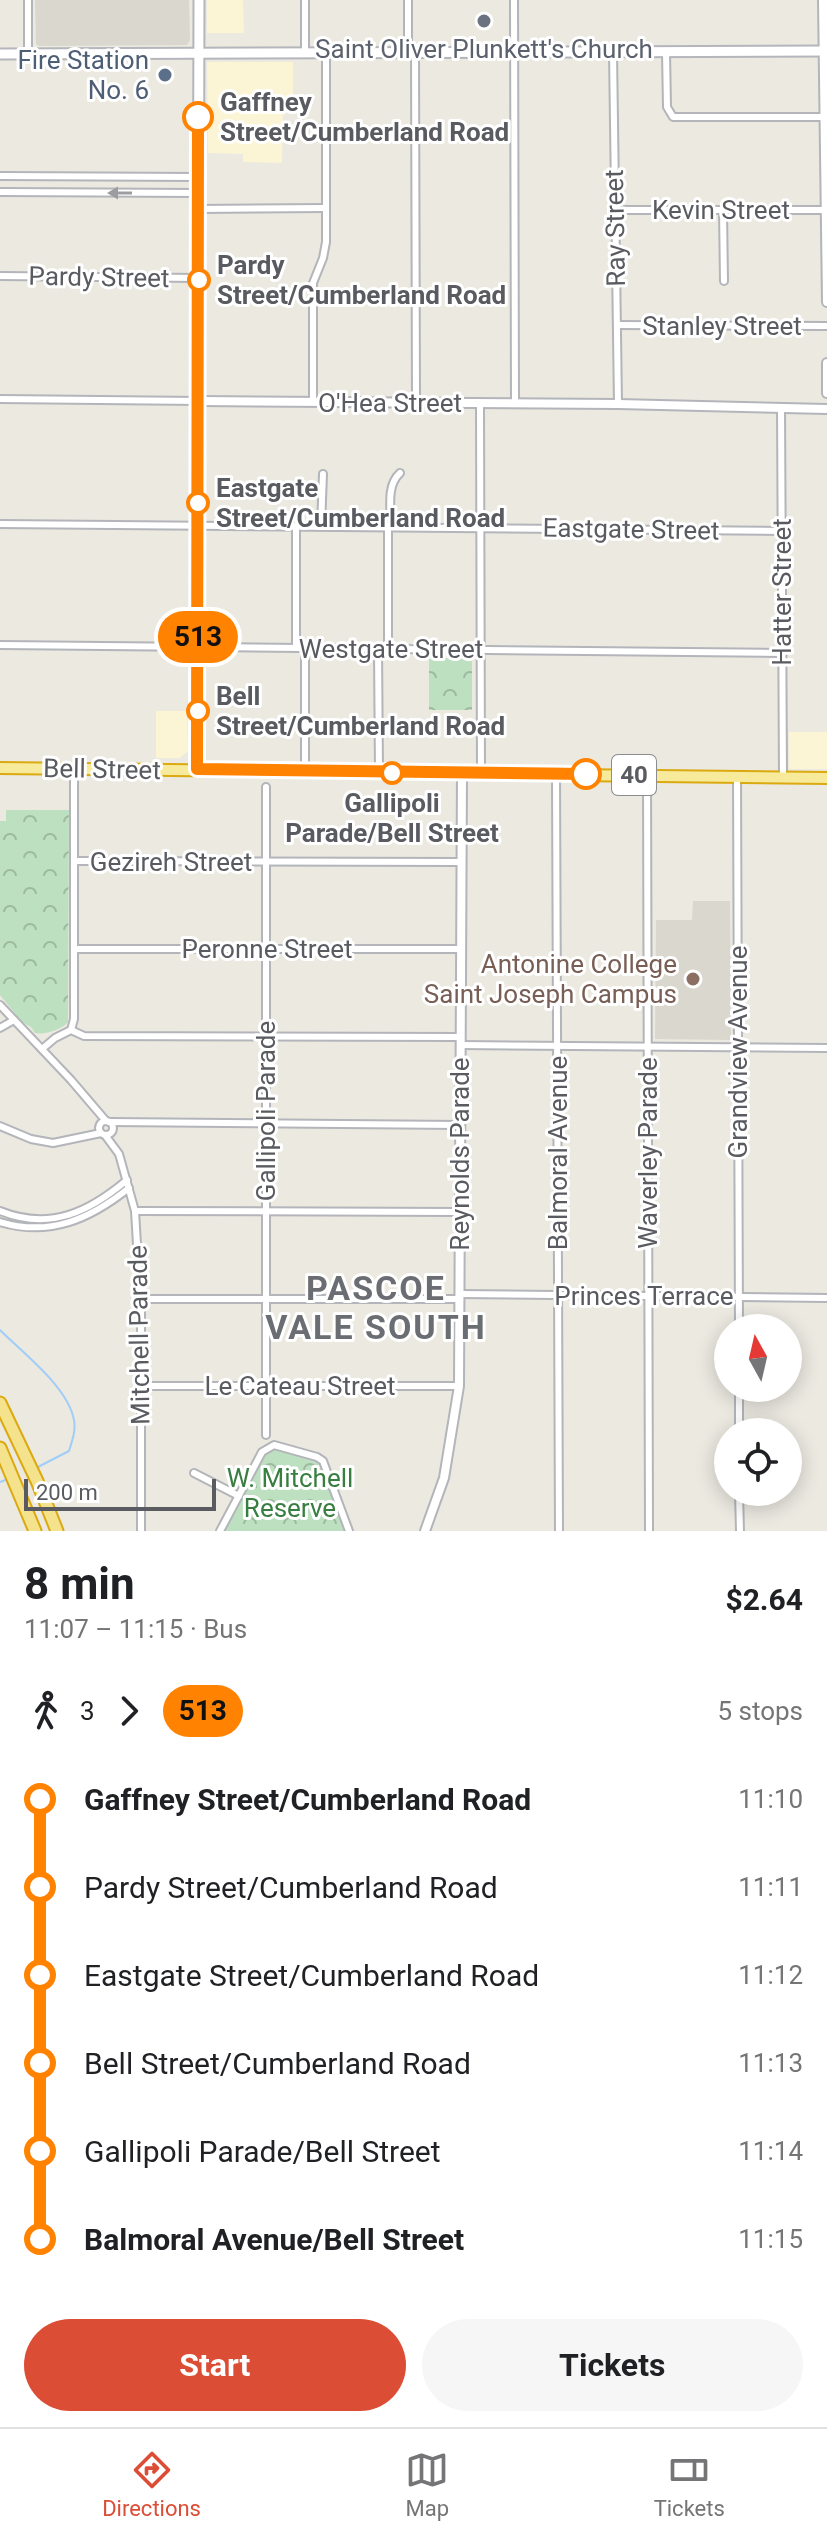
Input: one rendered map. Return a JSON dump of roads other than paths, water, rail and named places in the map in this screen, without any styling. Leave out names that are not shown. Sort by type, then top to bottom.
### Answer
[{"type":"highway","name":"Bell Street","points":[[0,768],[827,778]]},
{"type":"highway","points":[[0,1403],[57,1531]]},
{"type":"highway","points":[[0,1448],[35,1531]]},
{"type":"main road","points":[[197,769],[199,0]]},
{"type":"main road","points":[[0,54],[825,51]]},
{"type":"street","points":[[28,0],[28,54]]},
{"type":"street","points":[[305,0],[305,53]]},
{"type":"street","points":[[408,0],[416,403]]},
{"type":"street","points":[[514,0],[515,404]]},
{"type":"street","points":[[823,0],[827,302]]},
{"type":"street","name":"Ray Street","points":[[613,52],[618,404]]},
{"type":"street","points":[[666,52],[669,114],[679,118],[825,117]]},
{"type":"street","points":[[313,402],[313,283],[326,248],[326,53]]},
{"type":"street","points":[[0,176],[198,177]]},
{"type":"street","points":[[0,192],[198,193]]},
{"type":"street","points":[[198,209],[326,208]]},
{"type":"street","name":"Kevin Street","points":[[615,210],[826,210]]},
{"type":"street","points":[[723,210],[724,281]]},
{"type":"street","name":"Pardy Street","points":[[0,276],[199,278]]},
{"type":"street","name":"Stanley Street","points":[[617,325],[827,326]]},
{"type":"street","points":[[827,363],[827,393]]},
{"type":"street","name":"O'Hea Street","points":[[0,399],[781,407],[827,401]]},
{"type":"street","points":[[480,403],[481,773]]},
{"type":"street","name":"O'Hea Street","points":[[781,407],[827,409]]},
{"type":"street","name":"Hatter Street","points":[[781,407],[783,777]]},
{"type":"street","points":[[388,649],[391,487],[400,473]]},
{"type":"street","points":[[321,526],[323,474]]},
{"type":"street","name":"Eastgate Street","points":[[0,524],[782,531]]},
{"type":"street","points":[[296,526],[296,648]]},
{"type":"street","name":"Westgate Street","points":[[0,645],[783,653]]},
{"type":"street","points":[[305,648],[305,771]]},
{"type":"street","points":[[378,649],[379,772]]},
{"type":"street","points":[[42,1049],[71,1030],[74,1019],[74,769]]},
{"type":"street","name":"Reynolds Parade","points":[[425,1531],[444,1478],[459,1386],[462,773]]},
{"type":"street","name":"Balmoral Avenue","points":[[556,774],[559,1531]]},
{"type":"street","name":"Waverley Parade","points":[[647,775],[649,1531]]},
{"type":"street","name":"Grandview Avenue","points":[[737,776],[739,1314]]},
{"type":"street","name":"Gallipoli Parade","points":[[266,787],[266,1435]]},
{"type":"street","name":"Gezireh Street","points":[[74,861],[461,862]]},
{"type":"street","name":"Peronne Street","points":[[74,949],[461,949]]},
{"type":"street","name":"Mitchell Parade","points":[[0,1005],[96,1112],[113,1143],[128,1184],[135,1211],[141,1299],[141,1531]]},
{"type":"street","points":[[0,1028],[14,1020]]},
{"type":"street","points":[[71,1030],[84,1036],[827,1048]]},
{"type":"street","points":[[0,1126],[45,1143],[70,1141],[127,1124],[460,1125]]},
{"type":"street","points":[[0,1211],[31,1218],[62,1217],[98,1203],[128,1184]]},
{"type":"street","points":[[0,1222],[33,1228],[67,1224],[98,1211],[128,1184]]},
{"type":"street","points":[[135,1211],[460,1212]]},
{"type":"street","name":"Princes Terrace","points":[[141,1299],[558,1295],[827,1298]]},
{"type":"street","name":"Le Cateau Street","points":[[141,1386],[459,1386]]},
{"type":"street","points":[[220,1531],[262,1452],[268,1447],[278,1446],[323,1461],[349,1531]]},
{"type":"street","points":[[194,1473],[239,1496]]},
{"type":"street","points":[[739,1506],[740,1531]]},
{"type":"waterway","points":[[0,1330],[54,1383],[74,1420],[69,1451],[36,1468]]},
{"type":"waterway","points":[[0,1482],[8,1479]]},
{"type":"place","name":"Saint Oliver Plunkett's Church","points":[[484,21]]},
{"type":"place","name":"Fire Station No. 6","points":[[165,75]]},
{"type":"place","name":"Gaffney Street/Cumberland Road","points":[[198,117]]},
{"type":"place","name":"Pardy Street/Cumberland Road","points":[[199,280]]},
{"type":"place","name":"Eastgate Street/Cumberland Road","points":[[198,503]]},
{"type":"place","name":"Bell Street/Cumberland Road","points":[[198,711]]},
{"type":"place","name":"Gallipoli Parade/Bell Street","points":[[392,773]]},
{"type":"place","name":"Antonine College Saint Joseph Campus","points":[[693,979]]},
{"type":"district","name":"PASCOE VALE SOUTH","points":[[376,1308]]},
{"type":"park label","name":"W. Mitchell Reserve","points":[[290,1493]]}]
